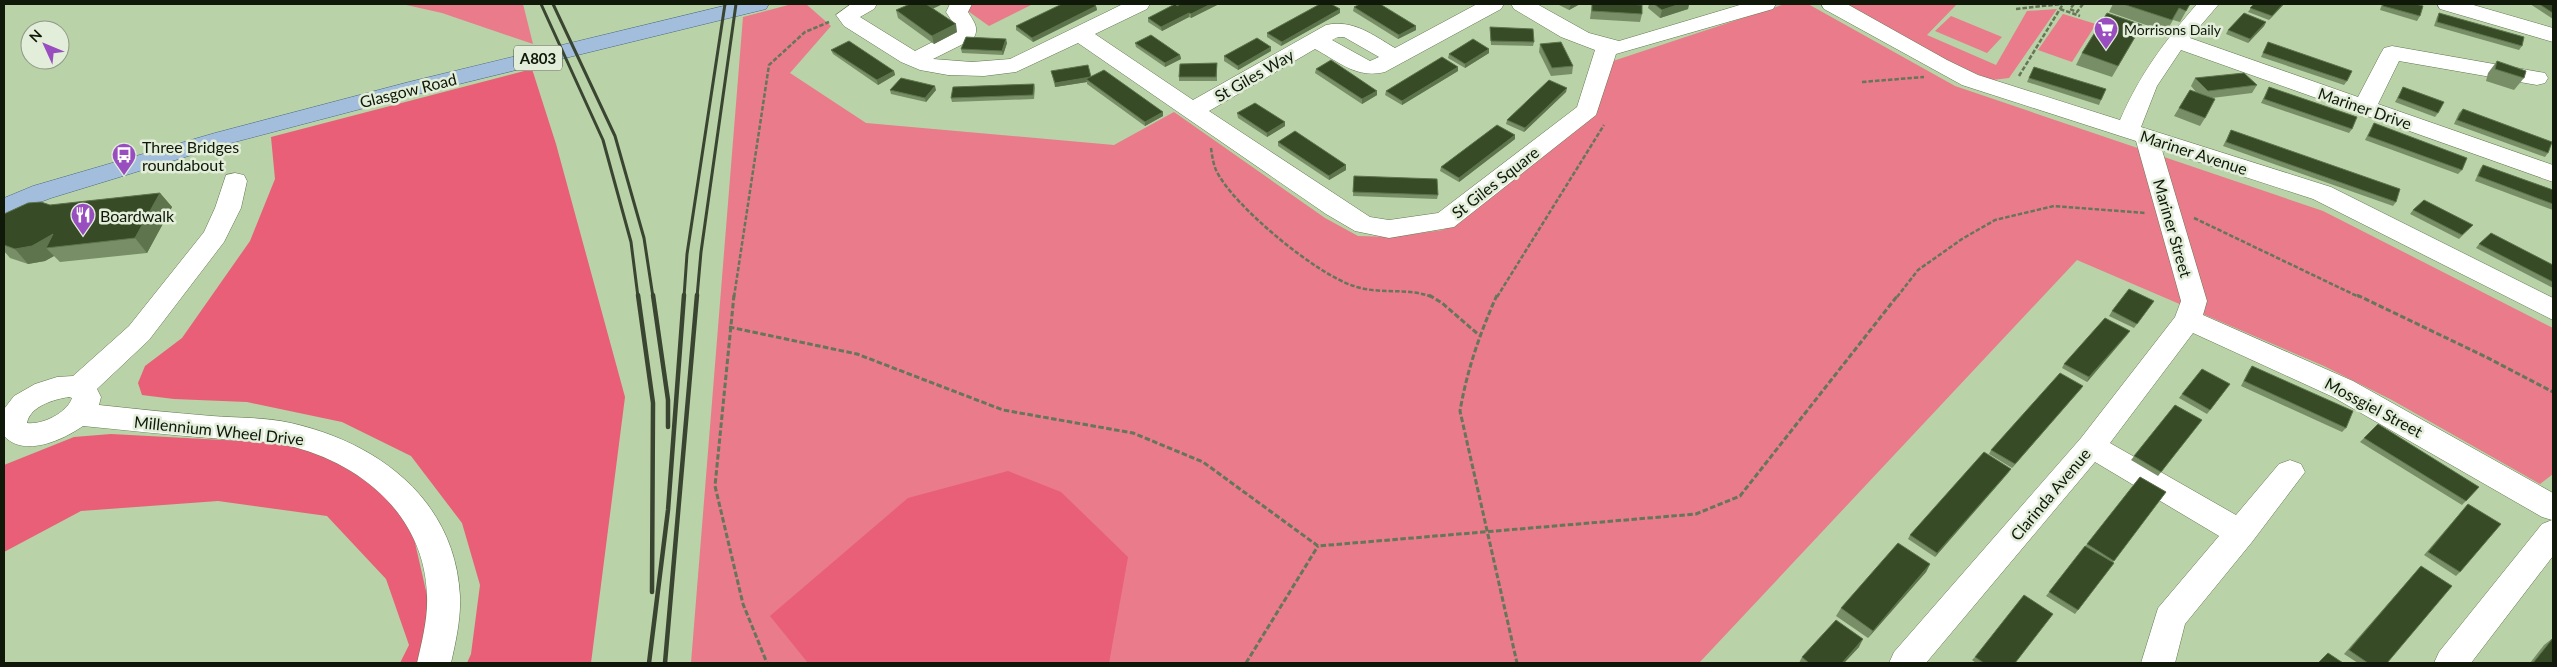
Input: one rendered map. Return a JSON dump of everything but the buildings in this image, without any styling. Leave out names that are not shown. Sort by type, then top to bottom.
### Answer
[{"type":"main road","name":"Glasgow Road","points":[[60,186],[156,157],[372,99],[758,4]]},
{"type":"main road","name":"A803","points":[[4,196],[60,186]]},
{"type":"main road","name":"A803","points":[[4,208],[60,186]]},
{"type":"street","points":[[866,4],[847,15],[852,21],[915,60],[928,65],[994,70],[1016,65],[1139,4]]},
{"type":"street","points":[[915,60],[964,34],[966,26],[957,12],[961,4]]},
{"type":"street","name":"St Giles Way","points":[[1193,110],[1334,30],[1348,30],[1395,57],[1493,4]]},
{"type":"street","points":[[1522,4],[1587,41],[1606,48],[1620,48],[1765,4]]},
{"type":"street","name":"Mariner Avenue","points":[[1832,4],[1954,72],[2008,93],[2322,193],[2553,310]]},
{"type":"street","points":[[2137,134],[2146,86],[2176,41],[2208,4]]},
{"type":"street","points":[[2448,4],[2485,9],[2553,35]]},
{"type":"street","name":"St Giles Square","points":[[1080,33],[1334,208],[1364,225],[1389,229],[1445,221],[1588,110]]},
{"type":"street","name":"Mariner Drive","points":[[2176,41],[2553,174]]},
{"type":"street","points":[[1588,110],[1606,48]]},
{"type":"street","points":[[2364,108],[2392,53],[2538,78]]},
{"type":"street","name":"Mariner Street","points":[[2137,134],[2168,215],[2194,301],[2188,320]]},
{"type":"street","points":[[14,400],[17,411],[12,425],[12,441],[50,432],[61,427],[79,401],[138,333],[215,236],[228,208],[235,181]]},
{"type":"street","name":"Clarinda Avenue","points":[[1906,663],[2091,446],[2188,320]]},
{"type":"street","name":"Mossgiel Street","points":[[2188,320],[2343,389],[2553,508]]},
{"type":"street","name":"Millennium Wheel Drive","points":[[14,400],[70,386],[79,401],[291,435],[332,446],[372,467],[400,490],[424,520],[436,552],[444,590],[440,637],[434,663]]},
{"type":"street","points":[[2091,446],[2241,533]]},
{"type":"street","points":[[2158,663],[2170,618],[2290,472]]},
{"type":"street","points":[[2451,663],[2553,533]]},
{"type":"path","points":[[2008,93],[2062,4],[2016,9]]},
{"type":"path","points":[[2074,4],[2070,9],[2077,12],[2086,4]]},
{"type":"path","points":[[2060,9],[2080,16]]},
{"type":"path","points":[[767,663],[742,604],[715,486],[729,327],[769,65],[805,32],[847,15]]},
{"type":"path","points":[[1862,82],[1938,76],[1954,72]]},
{"type":"path","points":[[1517,663],[1460,411],[1465,382],[1479,334],[1500,290],[1604,125],[1588,110]]},
{"type":"path","points":[[1216,126],[1211,150],[1216,172],[1243,205],[1284,242],[1336,280],[1355,287],[1404,290],[1432,296],[1479,334]]},
{"type":"path","points":[[729,327],[857,354],[1003,410],[1133,433],[1203,462],[1318,546],[1696,514],[1715,508],[1740,496],[1918,270],[1962,239],[1995,220],[2054,206],[2194,218],[2478,352],[2553,392]]},
{"type":"path","points":[[1246,663],[1318,546]]},
{"type":"shaded area","points":[[402,4],[523,4],[533,44],[442,13]]},
{"type":"shaded area","points":[[792,4],[806,4],[831,26],[790,73],[866,123],[1114,145],[1174,112],[1325,218],[1358,236],[1393,237],[1443,230],[1597,112],[1610,62],[1785,4],[1808,4],[1955,86],[2323,211],[2553,328],[2553,474],[2540,484],[2392,400],[2324,366],[2077,260],[1699,663],[691,663],[743,17]]},
{"type":"shaded area","points":[[972,4],[1033,4],[989,26],[968,11]]},
{"type":"shaded area","points":[[1842,4],[1957,4],[1927,35],[1996,65],[2027,11],[2057,9],[2009,78],[1992,80],[1939,59]]},
{"type":"shaded area","points":[[2063,14],[2096,24],[2072,62],[2038,50]]},
{"type":"shaded area","points":[[1951,16],[2002,37],[1987,53],[1935,31]]},
{"type":"shaded area","points":[[532,69],[556,144],[625,397],[591,663],[467,663],[471,654],[480,585],[462,523],[411,456],[342,422],[247,402],[174,399],[142,395],[138,383],[145,366],[182,338],[250,241],[275,179],[271,137]]},
{"type":"shaded area","points":[[111,434],[298,444],[384,486],[410,521],[429,604],[422,663],[400,663],[409,645],[386,579],[327,516],[218,501],[81,511],[4,552],[4,465],[74,437]]},
{"type":"shaded area","points":[[1008,471],[1061,492],[1128,557],[1109,663],[808,663],[770,616],[908,498]]},
{"type":"railway","points":[[541,4],[603,140],[631,242],[638,297]]},
{"type":"railway","points":[[553,4],[615,136],[644,238],[653,297]]},
{"type":"railway","points":[[684,297],[687,254],[725,4]]},
{"type":"railway","points":[[697,297],[701,252],[736,4]]},
{"type":"railway","points":[[638,295],[653,403],[652,592]]},
{"type":"railway","points":[[653,295],[668,400],[668,427]]},
{"type":"railway","points":[[649,663],[668,510],[684,295]]},
{"type":"railway","points":[[665,663],[697,295]]},
{"type":"place","name":"Morrisons Daily","points":[[2106,50]]},
{"type":"place","name":"Three Bridges roundabout","points":[[124,176]]},
{"type":"place","name":"Boardwalk","points":[[83,236]]}]
